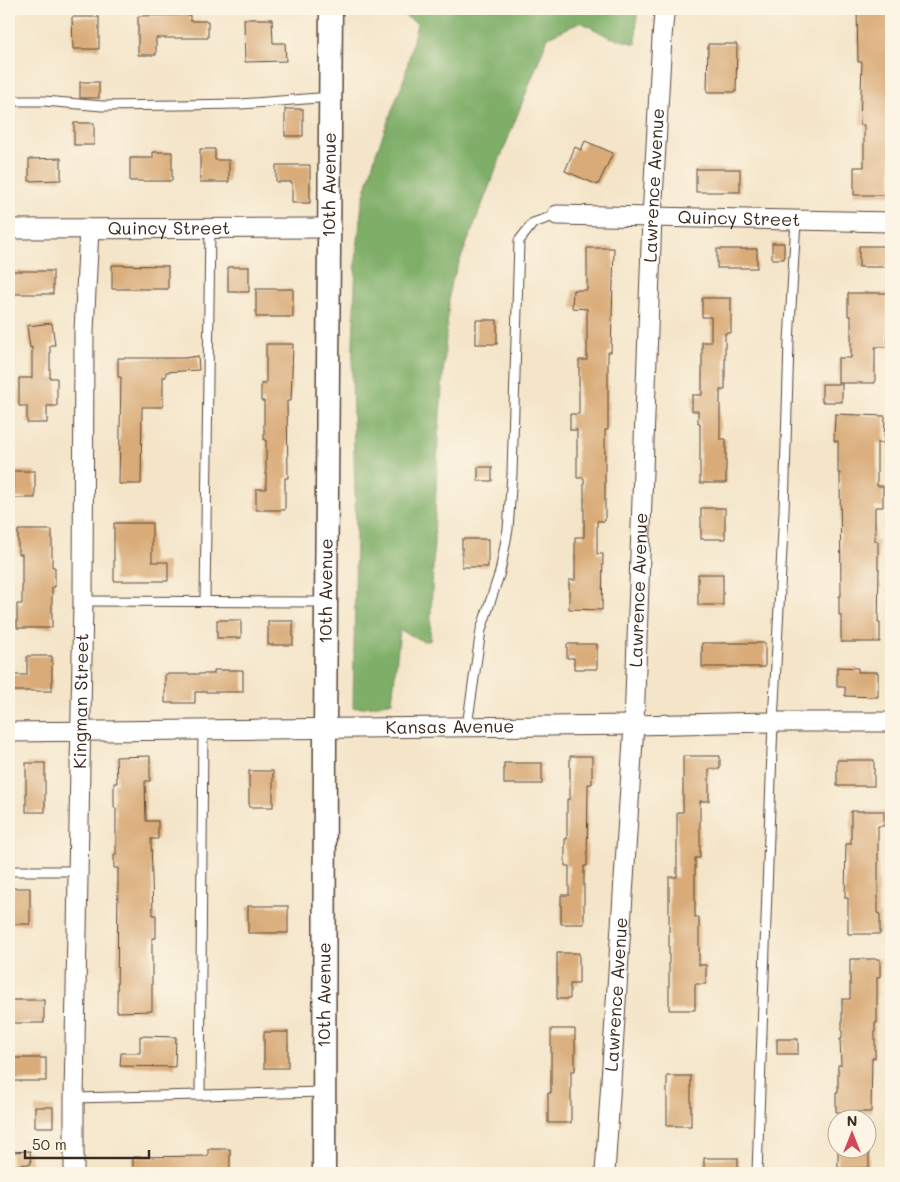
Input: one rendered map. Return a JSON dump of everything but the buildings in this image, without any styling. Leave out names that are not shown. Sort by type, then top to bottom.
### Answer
[{"type":"street","name":"10th Avenue","points":[[324,1173],[325,728],[331,9]]},
{"type":"street","name":"Lawrence Avenue","points":[[605,1173],[634,725],[652,217],[662,38],[664,14],[668,9]]},
{"type":"street","name":"Quincy Street","points":[[557,215],[891,222]]},
{"type":"street","name":"Quincy Street","points":[[9,229],[330,228]]},
{"type":"street","name":"Kingman Street","points":[[74,1173],[83,601],[84,330],[89,229]]},
{"type":"street","name":"Kansas Avenue","points":[[9,732],[891,722]]},
{"type":"lane","points":[[9,101],[44,101],[102,106],[241,104],[331,97]]},
{"type":"lane","points":[[467,726],[480,630],[500,572],[508,529],[520,241],[533,223],[557,215]]},
{"type":"lane","points":[[757,1173],[773,722],[796,220]]},
{"type":"lane","points":[[205,601],[210,228]]},
{"type":"lane","points":[[83,601],[326,602]]},
{"type":"lane","points":[[200,1095],[203,729]]},
{"type":"lane","points":[[9,871],[78,871]]},
{"type":"lane","points":[[74,1098],[324,1092]]},
{"type":"green space","points":[[393,9],[637,9],[636,44],[609,37],[581,22],[548,37],[450,286],[438,440],[430,641],[423,641],[400,630],[392,702],[353,708],[356,534],[352,375],[356,260],[362,203],[376,153],[405,76],[417,23]]}]
